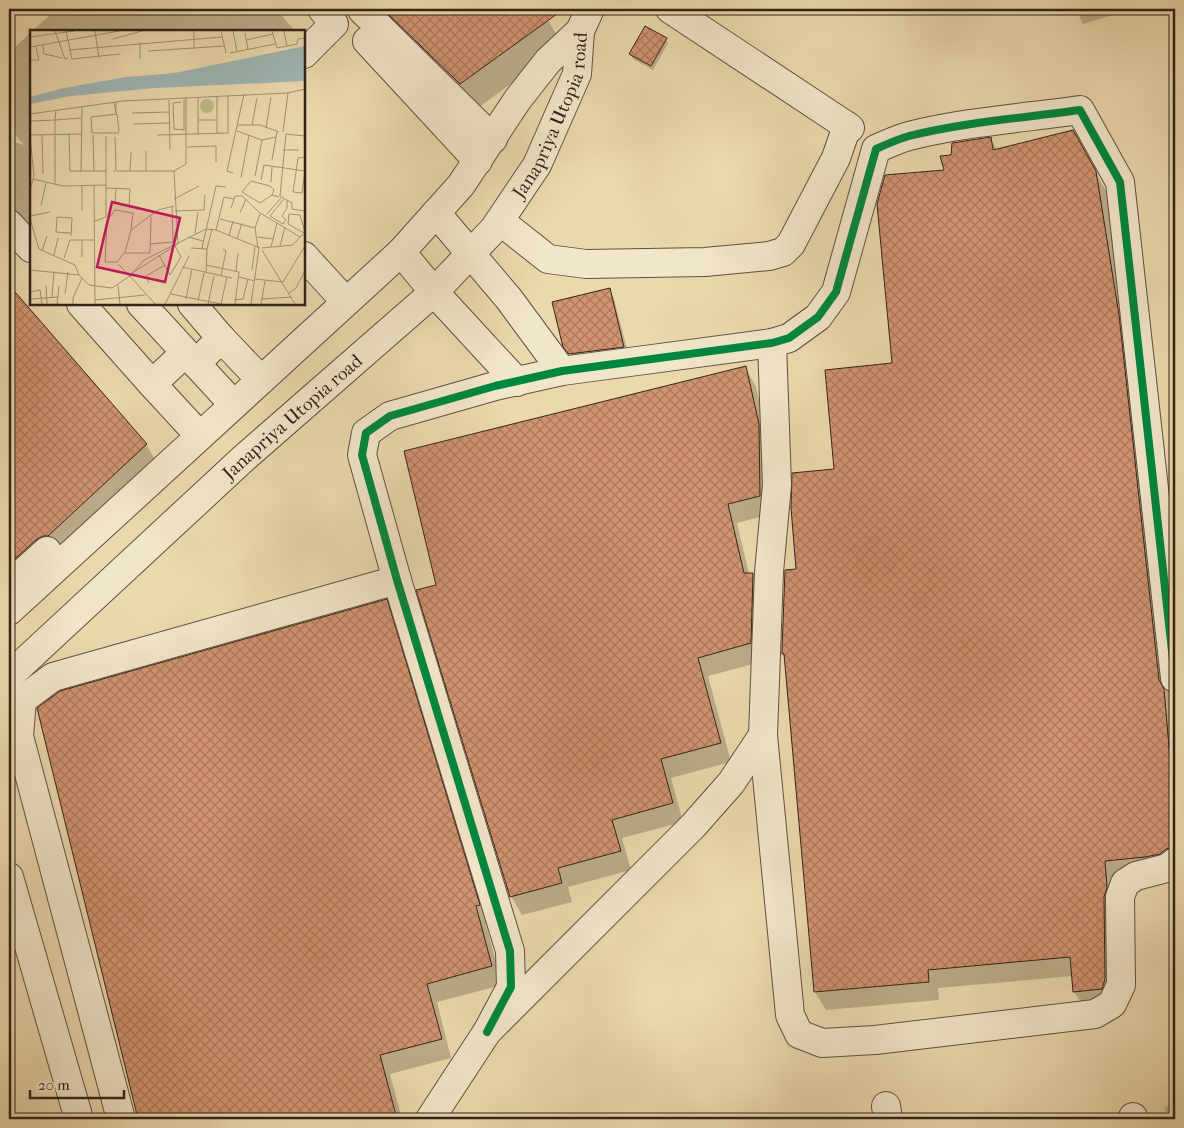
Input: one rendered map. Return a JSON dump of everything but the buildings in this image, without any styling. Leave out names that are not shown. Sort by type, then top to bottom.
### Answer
[{"type":"street","points":[[305,53],[334,24],[322,9]]},
{"type":"street","points":[[500,221],[548,259],[586,264],[705,262],[769,256],[783,252],[791,244],[836,158],[849,127],[670,9]]},
{"type":"street","points":[[362,10],[493,139]]},
{"type":"street","name":"Janapriya Utopia road","points":[[9,611],[401,252],[461,185],[518,100],[548,61],[585,20]]},
{"type":"street","name":"Janapriya Utopia road","points":[[9,676],[244,458],[434,292],[472,253],[500,221],[537,165],[577,74],[585,20]]},
{"type":"street","points":[[367,41],[478,161]]},
{"type":"street","points":[[430,1119],[487,1032],[512,987],[510,951],[397,580],[362,455],[366,433],[390,416],[495,386],[562,372],[772,343],[789,338],[818,317],[836,292],[876,148],[907,136],[980,122],[1080,110],[1120,182],[1175,678]]},
{"type":"street","points":[[436,214],[472,253],[509,299],[562,372]]},
{"type":"street","points":[[9,224],[30,247]]},
{"type":"street","points":[[401,252],[434,292],[517,382]]},
{"type":"street","points":[[305,257],[346,302]]},
{"type":"street","points":[[82,305],[200,436]]},
{"type":"street","points":[[142,305],[234,405]]},
{"type":"street","points":[[193,305],[261,380]]},
{"type":"street","points":[[152,384],[221,338]]},
{"type":"street","points":[[772,343],[778,485],[769,572],[763,735],[790,1015],[799,1034],[822,1043],[875,1040],[1095,1014],[1112,1004],[1121,985],[1120,897],[1125,883],[1136,876],[1167,868],[1175,862]]},
{"type":"street","points":[[9,585],[136,473]]},
{"type":"street","points":[[120,1119],[19,736],[22,700],[53,677],[397,580]]},
{"type":"street","points":[[487,1032],[693,826],[731,783],[763,735]]},
{"type":"street","points":[[9,877],[79,1119]]},
{"type":"cycle path","points":[[487,1032],[511,987],[510,951],[397,580],[362,455],[366,433],[390,416],[495,386],[562,371],[772,343],[789,338],[818,317],[836,292],[876,149],[905,137],[930,131],[1080,110],[1120,182],[1175,678]]}]
